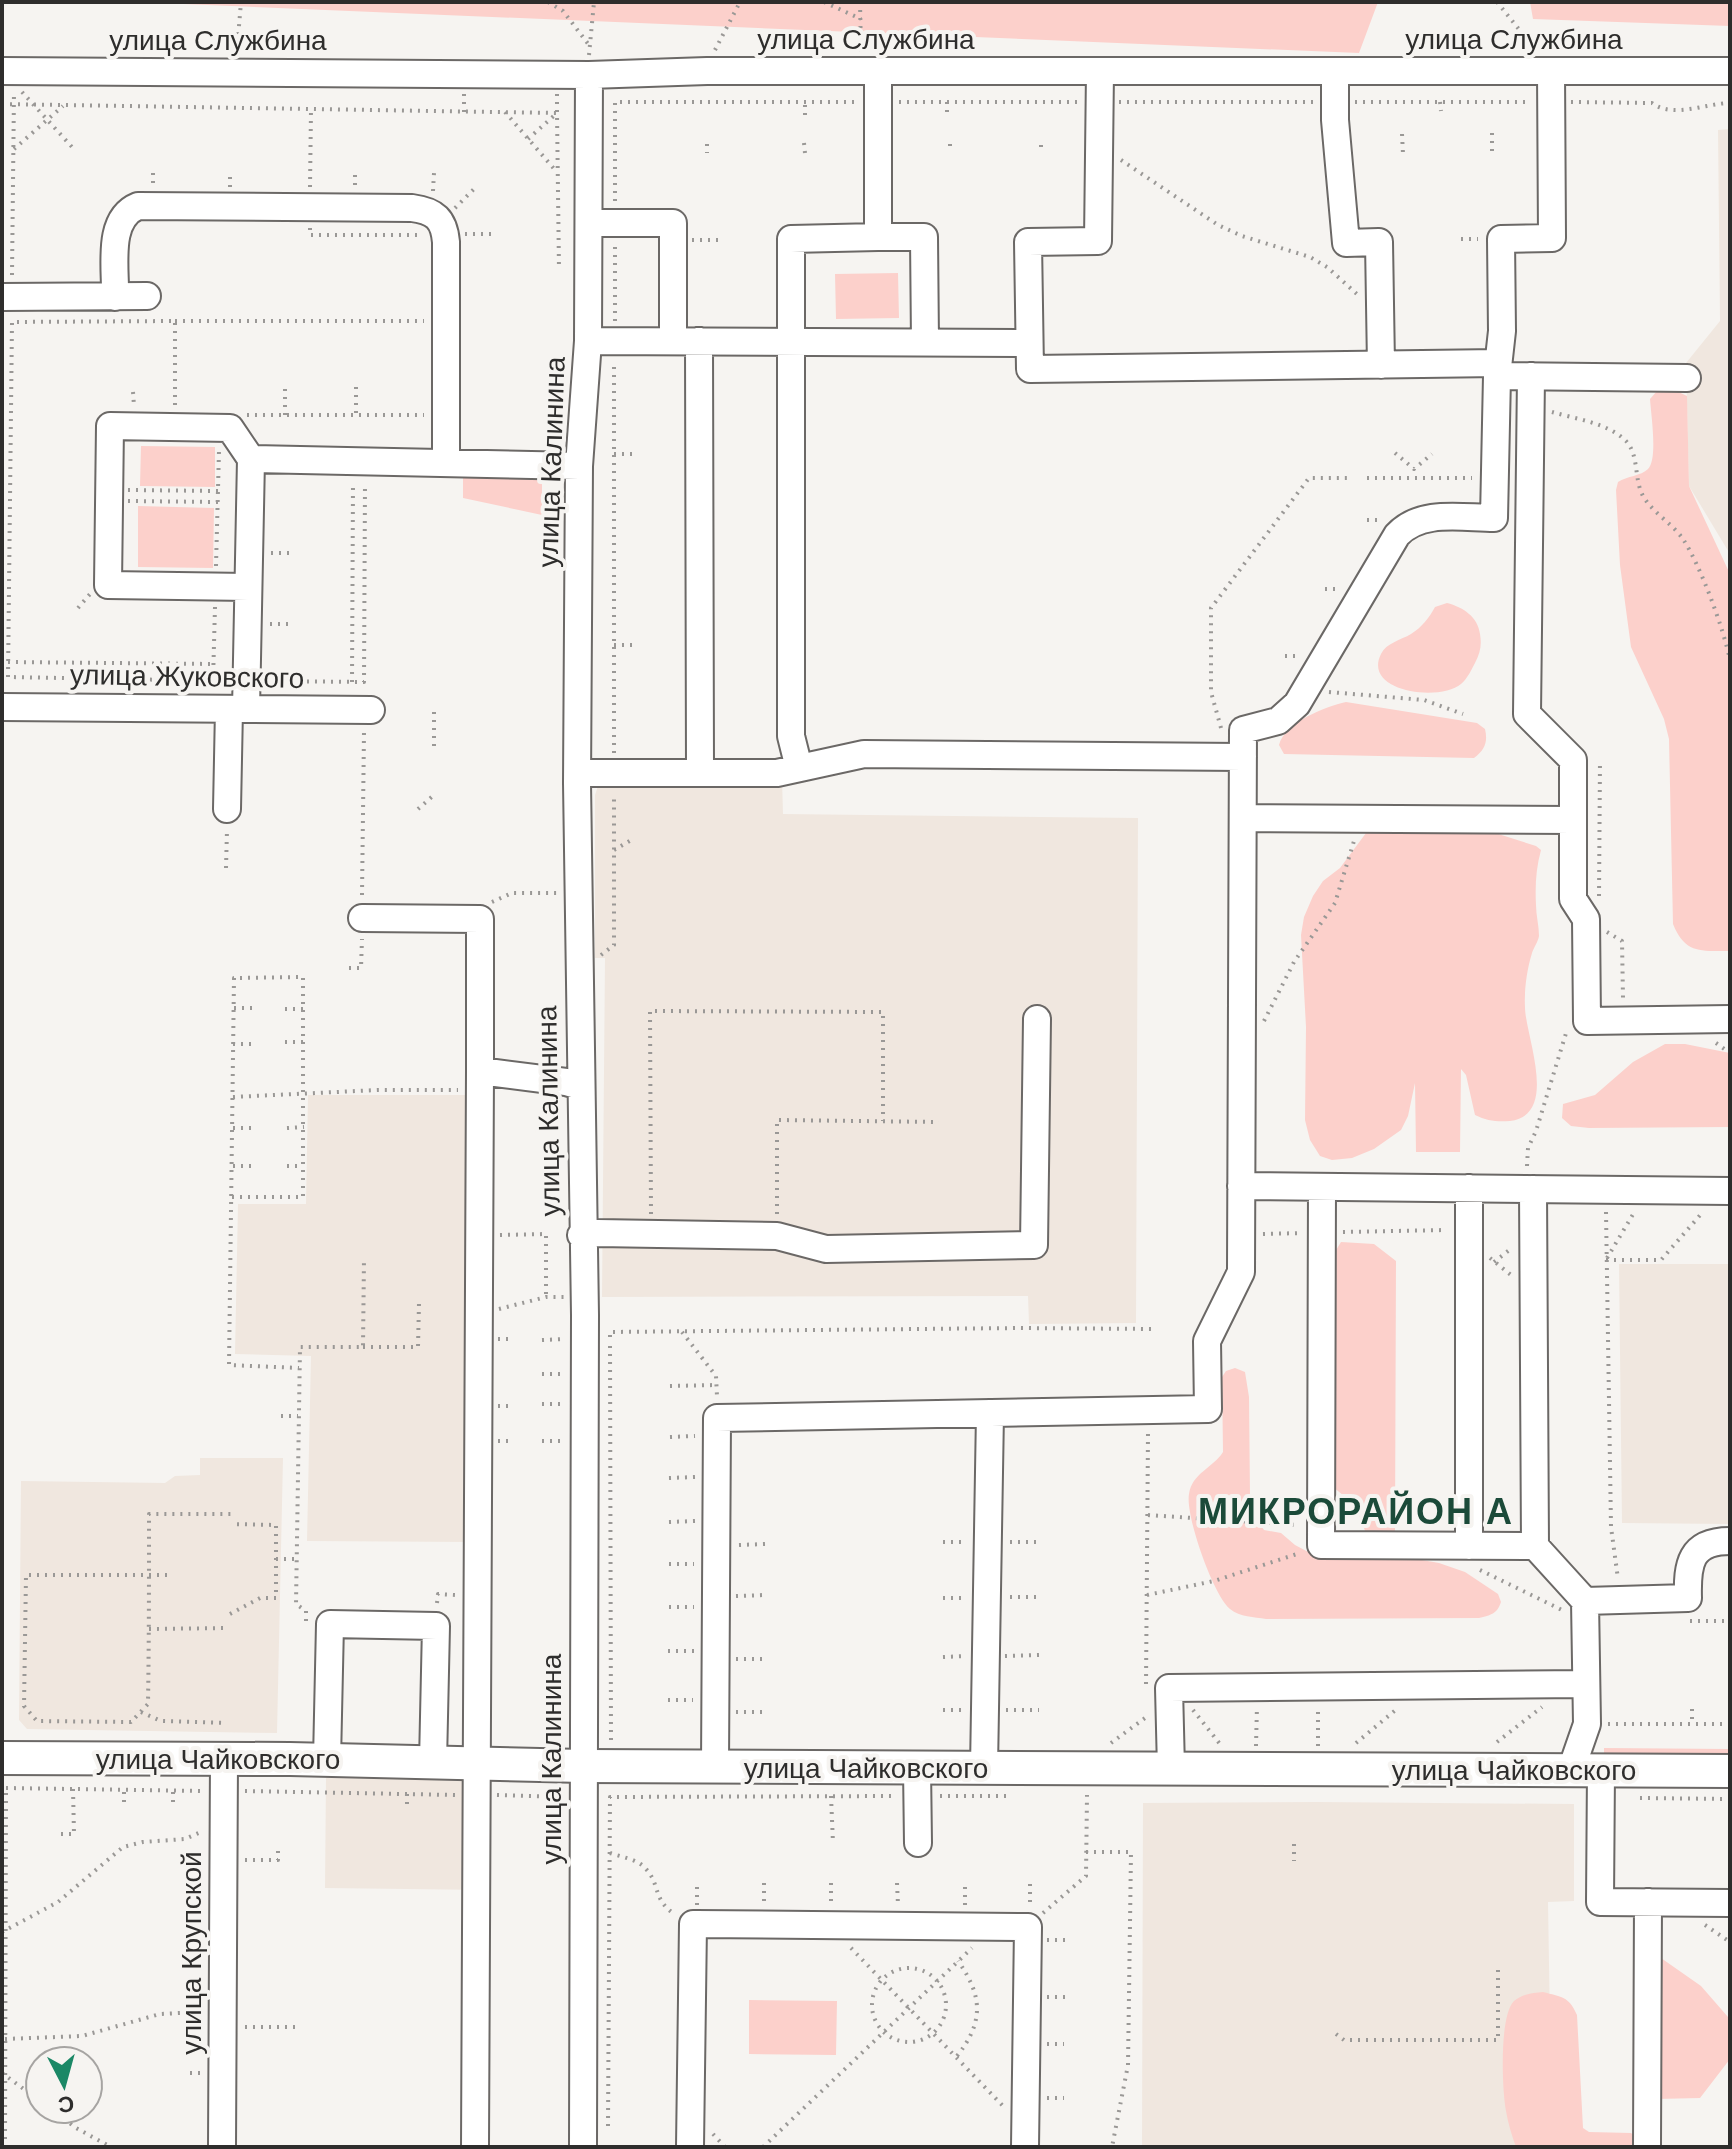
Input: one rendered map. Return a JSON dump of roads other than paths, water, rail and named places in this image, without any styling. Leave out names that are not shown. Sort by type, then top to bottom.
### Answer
[{"type":"main road","name":"улица Чайковского","points":[[2,1758],[223,1788],[327,1760],[477,1763],[592,1772],[715,1767],[917,1782],[984,1768],[1730,1771]]},
{"type":"street","name":"улица Службина","points":[[2,71],[589,75],[707,71],[1730,71]]},
{"type":"street","points":[[870,71],[878,102],[878,237]]},
{"type":"street","points":[[1100,71],[1098,241],[1028,242],[1030,369],[1381,365],[1497,370],[1531,376],[1687,378]]},
{"type":"street","points":[[1335,71],[1346,243],[1379,242],[1381,365]]},
{"type":"street","points":[[715,1767],[717,1418],[1208,1409],[1207,1341],[1241,1272],[1243,818],[1236,757],[1243,730],[1278,721],[1288,715],[1397,535],[1414,520],[1494,518],[1497,370],[1502,331],[1501,239],[1552,238],[1551,102],[1546,71]]},
{"type":"street","name":"улица Калинина","points":[[583,2147],[592,1772],[581,1235],[577,773],[579,466],[601,340],[602,222],[589,75]]},
{"type":"street","points":[[115,297],[117,230],[128,211],[153,205],[425,210],[434,213],[442,221],[446,242],[446,461]]},
{"type":"street","points":[[602,222],[673,223],[686,340],[700,771]]},
{"type":"street","points":[[799,768],[791,736],[791,239],[924,237],[925,342]]},
{"type":"street","points":[[9,305],[147,296]]},
{"type":"street","points":[[601,340],[1029,343]]},
{"type":"street","points":[[1531,376],[1527,714],[1573,760],[1573,899],[1586,919],[1587,1021],[1730,1019]]},
{"type":"street","points":[[227,809],[237,709],[260,677],[248,587],[251,459],[230,428],[229,421],[176,427],[110,426],[108,585],[248,587]]},
{"type":"street","points":[[251,459],[579,466]]},
{"type":"street","name":"улица Жуковского","points":[[2,707],[367,710]]},
{"type":"street","points":[[577,773],[777,773],[864,754],[1236,757]]},
{"type":"street","points":[[1243,818],[1573,820]]},
{"type":"street","points":[[362,912],[480,919],[475,2147]]},
{"type":"street","points":[[581,1235],[777,1236],[826,1249],[1034,1245],[1037,1019]]},
{"type":"street","points":[[480,1081],[566,1082],[580,1086]]},
{"type":"street","points":[[1241,1186],[1725,1191]]},
{"type":"street","points":[[1322,1187],[1321,1535],[1471,1556],[1535,1546]]},
{"type":"street","points":[[1469,1188],[1471,1556]]},
{"type":"street","points":[[1530,1189],[1535,1546],[1586,1611],[1579,1684],[1587,1724],[1586,1770],[1600,1902],[1730,1903]]},
{"type":"street","points":[[984,1768],[990,1413]]},
{"type":"street","points":[[1586,1611],[1621,1600],[1688,1598],[1688,1570],[1692,1559],[1709,1543],[1730,1541]]},
{"type":"street","points":[[327,1760],[330,1624],[436,1626],[433,1762]]},
{"type":"street","points":[[1171,1769],[1159,1694],[1257,1687],[1579,1684]]},
{"type":"street","points":[[917,1782],[918,1843]]},
{"type":"street","name":"улица Крупской","points":[[222,2147],[223,1788]]},
{"type":"street","points":[[1647,2147],[1648,1902]]},
{"type":"street","points":[[690,2147],[693,1924],[1028,1927],[1025,2140]]},
{"type":"district","name":"МИКРОРАЙОН А","points":[[1356,1511]]}]
